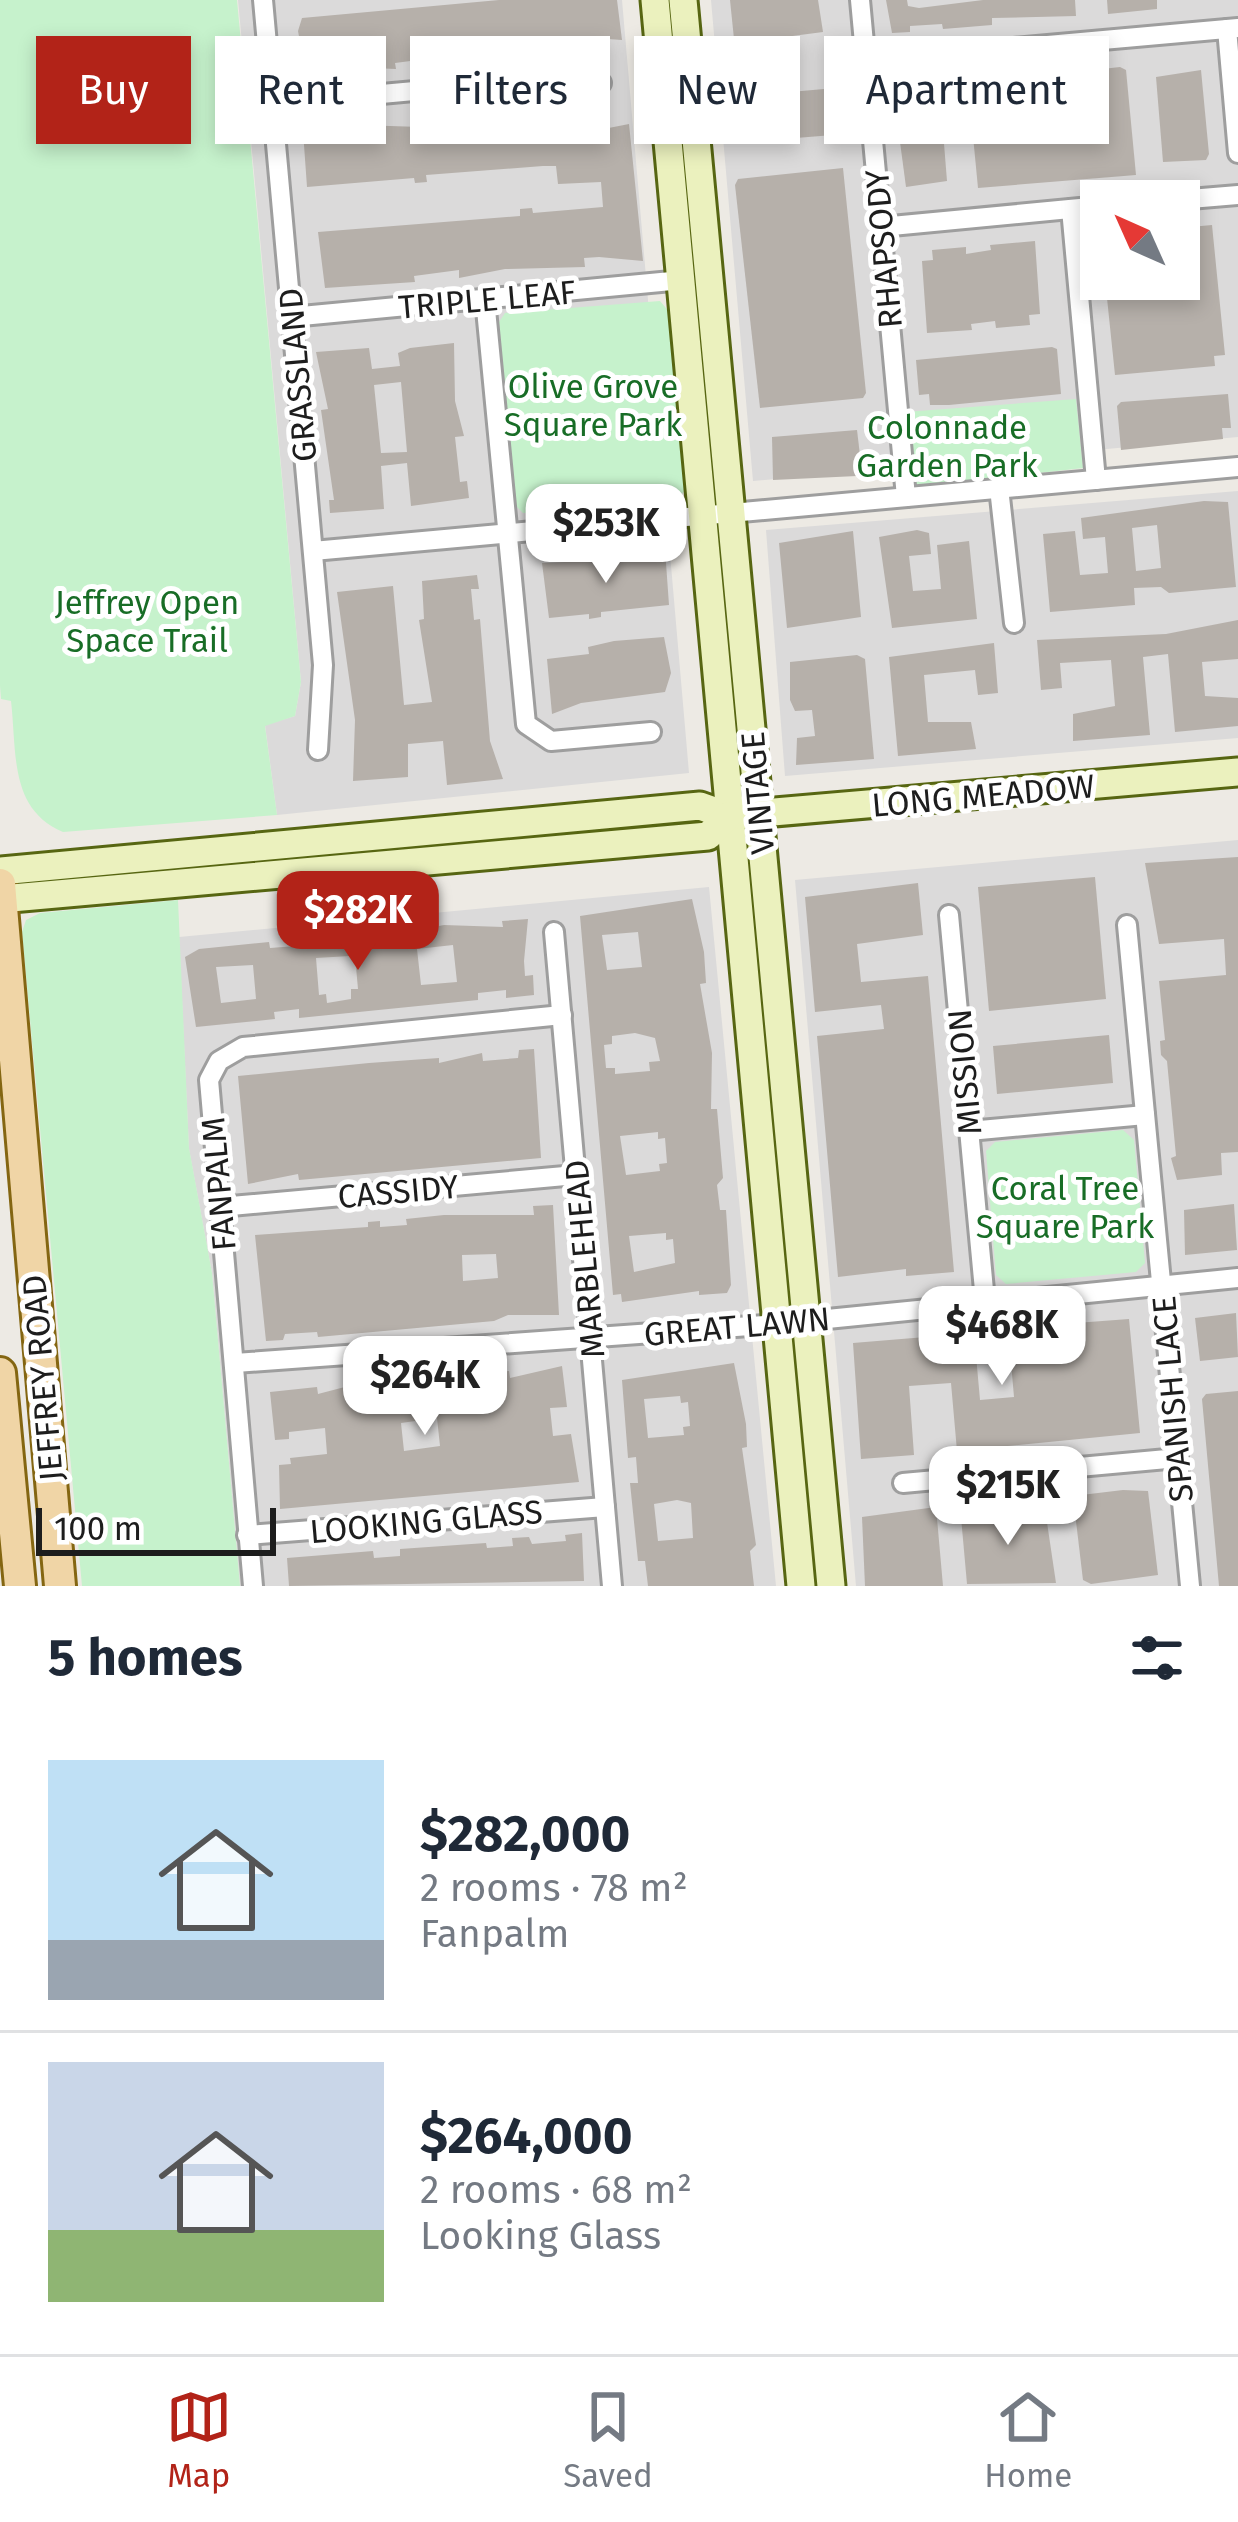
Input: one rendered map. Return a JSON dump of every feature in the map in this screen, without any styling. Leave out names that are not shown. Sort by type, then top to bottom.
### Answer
[{"type":"main road","name":"JEFFREY ROAD","points":[[0,888],[60,1586]]},
{"type":"main road","name":"JEFFREY ROAD","points":[[0,1373],[20,1586]]},
{"type":"street","name":"GRASSLAND","points":[[262,0],[265,36]]},
{"type":"street","name":"VINTAGE","points":[[655,0],[801,1586]]},
{"type":"street","name":"VINTAGE","points":[[683,0],[831,1586]]},
{"type":"street","name":"RHAPSODY","points":[[860,0],[864,36]]},
{"type":"street","points":[[1109,39],[1233,28],[1238,153]]},
{"type":"street","name":"GRASSLAND","points":[[276,144],[324,689],[318,749]]},
{"type":"street","name":"RHAPSODY","points":[[874,144],[906,497]]},
{"type":"street","points":[[1200,198],[1238,195]]},
{"type":"street","points":[[881,227],[1080,208]]},
{"type":"street","points":[[1071,209],[1096,480]]},
{"type":"street","name":"TRIPLE LEAF","points":[[291,317],[682,280]]},
{"type":"street","points":[[485,299],[523,715],[532,732],[551,741],[651,732]]},
{"type":"street","points":[[313,551],[1238,466]]},
{"type":"street","points":[[999,488],[1014,623]]},
{"type":"street","name":"LONG MEADOW","points":[[0,888],[708,836],[728,817],[1238,772]]},
{"type":"street","name":"MISSION","points":[[949,915],[985,1300]]},
{"type":"street","name":"SPANISH LACE","points":[[1127,925],[1190,1586]]},
{"type":"street","name":"MARBLEHEAD","points":[[554,932],[612,1586]]},
{"type":"street","name":"FANPALM","points":[[253,1586],[209,1080],[219,1060],[237,1048],[562,1015]]},
{"type":"street","points":[[969,1131],[1145,1115]]},
{"type":"street","name":"CASSIDY","points":[[220,1207],[576,1175]]},
{"type":"street","name":"GREAT LAWN","points":[[235,1363],[807,1322],[985,1300],[1238,1278]]},
{"type":"street","points":[[903,1483],[1178,1457]]},
{"type":"street","name":"LOOKING GLASS","points":[[247,1535],[605,1507]]},
{"type":"shaded area","points":[[238,0],[622,0],[689,773],[277,815],[265,725],[295,716],[301,682],[251,144],[386,144],[386,36],[241,36]]},
{"type":"shaded area","points":[[711,0],[1238,0],[1238,437],[753,481],[724,144],[800,144],[800,36],[714,36]]},
{"type":"shaded area","points":[[1238,491],[1238,738],[785,776],[766,530]]},
{"type":"shaded area","points":[[1238,840],[1238,1586],[856,1586],[795,880]]},
{"type":"shaded area","points":[[709,887],[776,1586],[240,1586],[212,1273],[189,1149],[179,937]]},
{"type":"green space","name":"Jeffrey Open Space Trail","points":[[0,0],[237,0],[240,36],[215,36],[215,144],[251,144],[301,682],[295,716],[265,726],[277,815],[63,832],[46,822],[24,794],[11,701],[1,699]]},
{"type":"green space","name":"Olive Grove Square Park","points":[[660,301],[671,314],[687,489],[672,503],[523,513],[515,505],[499,322],[505,313]]},
{"type":"green space","name":"Colonnade Garden Park","points":[[1076,399],[1083,468],[909,488],[905,412]]},
{"type":"green space","points":[[178,900],[189,1148],[212,1273],[240,1586],[82,1586],[22,932],[26,920],[40,913]]},
{"type":"green space","name":"Coral Tree Square Park","points":[[1123,1130],[1134,1140],[1145,1263],[1136,1272],[1006,1284],[996,1275],[986,1151],[995,1142]]},
{"type":"building","points":[[499,0],[617,0],[622,40],[610,36],[410,36],[410,61],[386,69],[386,36],[299,36],[302,18]]},
{"type":"building","points":[[730,0],[818,0],[823,32],[734,36]]},
{"type":"building","points":[[886,0],[907,0],[908,6],[919,8],[983,0],[1075,0],[1076,16],[992,18],[992,25],[910,26],[910,32],[892,33]]},
{"type":"building","points":[[1107,0],[1157,0],[1157,9],[1108,14]]},
{"type":"building","points":[[1109,68],[1126,70],[1136,175],[978,188],[974,144],[1109,144]]},
{"type":"building","points":[[1201,70],[1209,154],[1206,160],[1163,162],[1156,77]]},
{"type":"building","points":[[824,89],[824,136],[800,138],[800,91]]},
{"type":"building","points":[[629,124],[643,261],[584,258],[585,267],[505,269],[459,278],[459,270],[414,276],[415,282],[325,288],[318,232],[520,216],[520,209],[532,208],[533,213],[603,207],[601,182],[558,184],[556,166],[426,175],[427,182],[415,183],[414,178],[307,187],[304,144],[386,144],[386,126],[410,127],[410,144],[610,144],[610,128]]},
{"type":"building","points":[[900,144],[944,144],[947,181],[906,187]]},
{"type":"building","points":[[843,168],[866,393],[863,398],[760,408],[735,185],[738,179]]},
{"type":"building","points":[[1212,225],[1225,355],[1214,356],[1215,366],[1115,375],[1107,300],[1200,300],[1200,226]]},
{"type":"building","points":[[1035,241],[1040,314],[1029,315],[1030,325],[996,328],[995,321],[971,324],[972,330],[927,333],[922,261],[933,260],[932,250],[966,247],[966,254],[991,250],[990,245]]},
{"type":"building","points":[[454,343],[455,401],[464,436],[455,437],[460,482],[467,481],[469,498],[411,506],[407,463],[381,466],[384,509],[330,513],[329,500],[334,500],[321,410],[328,409],[316,352],[369,348],[372,369],[400,366],[398,353]],"holes":[[[401,382],[407,452],[381,453],[374,385]]]},
{"type":"building","points":[[1057,349],[1061,394],[949,405],[930,405],[929,394],[919,395],[916,360]]},
{"type":"building","points":[[1228,394],[1231,428],[1222,428],[1223,439],[1121,450],[1117,406],[1121,402]]},
{"type":"building","points":[[857,430],[862,472],[857,476],[773,480],[772,437]]},
{"type":"building","points":[[1228,502],[1236,587],[1169,593],[1161,587],[1134,588],[1135,605],[1050,612],[1043,534],[1075,531],[1080,575],[1108,573],[1105,537],[1083,539],[1081,518]],"holes":[[[1157,525],[1161,568],[1136,571],[1132,528]]]},
{"type":"building","points":[[917,530],[929,533],[931,554],[909,556],[913,591],[941,589],[937,545],[969,541],[977,619],[892,628],[879,537]]},
{"type":"building","points":[[853,531],[861,617],[787,628],[779,543]]},
{"type":"building","points":[[665,549],[669,605],[601,612],[601,617],[589,619],[589,614],[549,618],[542,563],[652,558],[651,551]]},
{"type":"building","points":[[477,575],[479,589],[471,589],[474,620],[480,619],[490,741],[503,779],[447,785],[443,741],[408,744],[408,777],[353,781],[355,720],[337,592],[393,586],[404,705],[432,702],[419,620],[424,619],[422,581]]},
{"type":"building","points":[[1238,620],[1238,659],[1202,662],[1205,696],[1238,698],[1238,726],[1175,732],[1168,654],[1143,657],[1150,735],[1073,741],[1073,714],[1115,706],[1111,660],[1060,663],[1062,688],[1041,690],[1037,640],[1166,634]]},
{"type":"building","points":[[664,637],[671,673],[665,692],[581,703],[552,714],[547,659],[589,654],[588,647],[614,641]]},
{"type":"building","points":[[994,643],[998,693],[978,695],[975,670],[924,675],[928,722],[971,722],[976,749],[898,756],[889,657]]},
{"type":"building","points":[[857,655],[865,659],[874,759],[796,765],[797,738],[815,736],[812,710],[795,711],[790,700],[790,662]]},
{"type":"building","points":[[1238,857],[1238,1152],[1221,1153],[1222,1175],[1177,1180],[1171,1158],[1176,1156],[1167,1061],[1161,1055],[1160,1041],[1165,1040],[1159,981],[1226,975],[1224,939],[1159,944],[1145,863]]},
{"type":"building","points":[[1095,877],[1106,999],[989,1011],[978,887]]},
{"type":"building","points":[[918,883],[923,935],[857,944],[861,982],[928,976],[954,1272],[906,1276],[906,1269],[838,1277],[817,1036],[884,1029],[881,1005],[815,1012],[805,897]]},
{"type":"building","points":[[692,899],[704,952],[706,983],[700,984],[712,1053],[711,1109],[717,1109],[723,1178],[717,1185],[720,1210],[726,1210],[731,1285],[727,1293],[699,1295],[699,1291],[622,1302],[621,1294],[613,1295],[580,916]],"holes":[[[638,932],[642,967],[607,970],[602,935]],[[635,1033],[655,1038],[660,1061],[649,1062],[650,1071],[615,1074],[615,1068],[606,1068],[604,1045],[612,1044],[612,1036]],[[658,1132],[658,1139],[665,1138],[667,1163],[659,1164],[660,1171],[626,1175],[620,1136]],[[666,1233],[666,1240],[673,1239],[675,1263],[634,1272],[629,1236]]]},
{"type":"building","points":[[528,919],[525,976],[533,975],[534,995],[506,998],[506,990],[478,993],[478,1000],[299,1018],[299,1009],[274,1012],[275,1019],[196,1027],[185,957],[199,949],[269,942],[270,948],[296,946],[301,938],[371,932],[372,939],[444,925],[503,927],[502,921]],"holes":[[[453,945],[457,982],[421,985],[417,949]],[[355,956],[358,989],[351,989],[351,999],[327,1003],[326,994],[319,995],[316,958]],[[253,965],[256,999],[221,1003],[216,967]]]},
{"type":"building","points":[[1109,1035],[1113,1083],[997,1094],[993,1046]]},
{"type":"building","points":[[534,1049],[541,1158],[299,1180],[298,1174],[248,1184],[238,1076],[439,1058],[439,1063],[482,1053],[483,1061],[518,1058],[519,1050]]},
{"type":"building","points":[[1234,1204],[1237,1250],[1185,1255],[1184,1210]]},
{"type":"building","points":[[553,1205],[559,1315],[508,1315],[494,1321],[318,1337],[317,1332],[285,1334],[283,1340],[266,1341],[255,1235],[368,1227],[368,1222],[380,1221],[380,1227],[407,1225],[406,1219],[444,1215],[534,1215],[533,1206]],"holes":[[[496,1254],[498,1278],[463,1281],[462,1255]]]},
{"type":"building","points":[[1236,1313],[1238,1357],[1200,1361],[1195,1318]]},
{"type":"building","points":[[1129,1319],[1140,1433],[957,1451],[951,1383],[909,1386],[914,1455],[861,1459],[853,1343],[974,1333],[980,1400],[1014,1397],[1008,1328]]},
{"type":"building","points":[[734,1363],[746,1424],[747,1447],[742,1448],[756,1545],[750,1551],[754,1586],[648,1586],[645,1561],[638,1561],[630,1483],[638,1483],[636,1457],[628,1458],[622,1380]],"holes":[[[680,1396],[681,1403],[688,1402],[690,1426],[683,1427],[684,1435],[648,1438],[644,1399]],[[691,1503],[693,1538],[658,1541],[654,1504]]]},
{"type":"building","points":[[562,1366],[567,1407],[550,1408],[553,1436],[571,1434],[579,1482],[280,1509],[279,1465],[291,1464],[290,1458],[327,1454],[325,1428],[289,1432],[289,1439],[275,1440],[270,1392],[317,1387],[318,1394],[360,1383],[509,1371],[510,1378]],"holes":[[[437,1418],[440,1446],[404,1451],[401,1423]]]},
{"type":"building","points":[[1238,1391],[1238,1586],[1219,1586],[1202,1399],[1206,1394]]},
{"type":"building","points":[[1148,1491],[1158,1575],[1091,1584],[1083,1580],[1073,1496]]},
{"type":"building","points":[[936,1507],[943,1586],[865,1586],[862,1517]]},
{"type":"building","points":[[1045,1509],[1056,1583],[967,1584],[961,1517]]},
{"type":"building","points":[[582,1533],[584,1581],[289,1586],[287,1558],[373,1551],[374,1558],[400,1556],[400,1549],[486,1543],[487,1548],[513,1546],[512,1538],[529,1537],[532,1544],[566,1541],[565,1535]]}]
